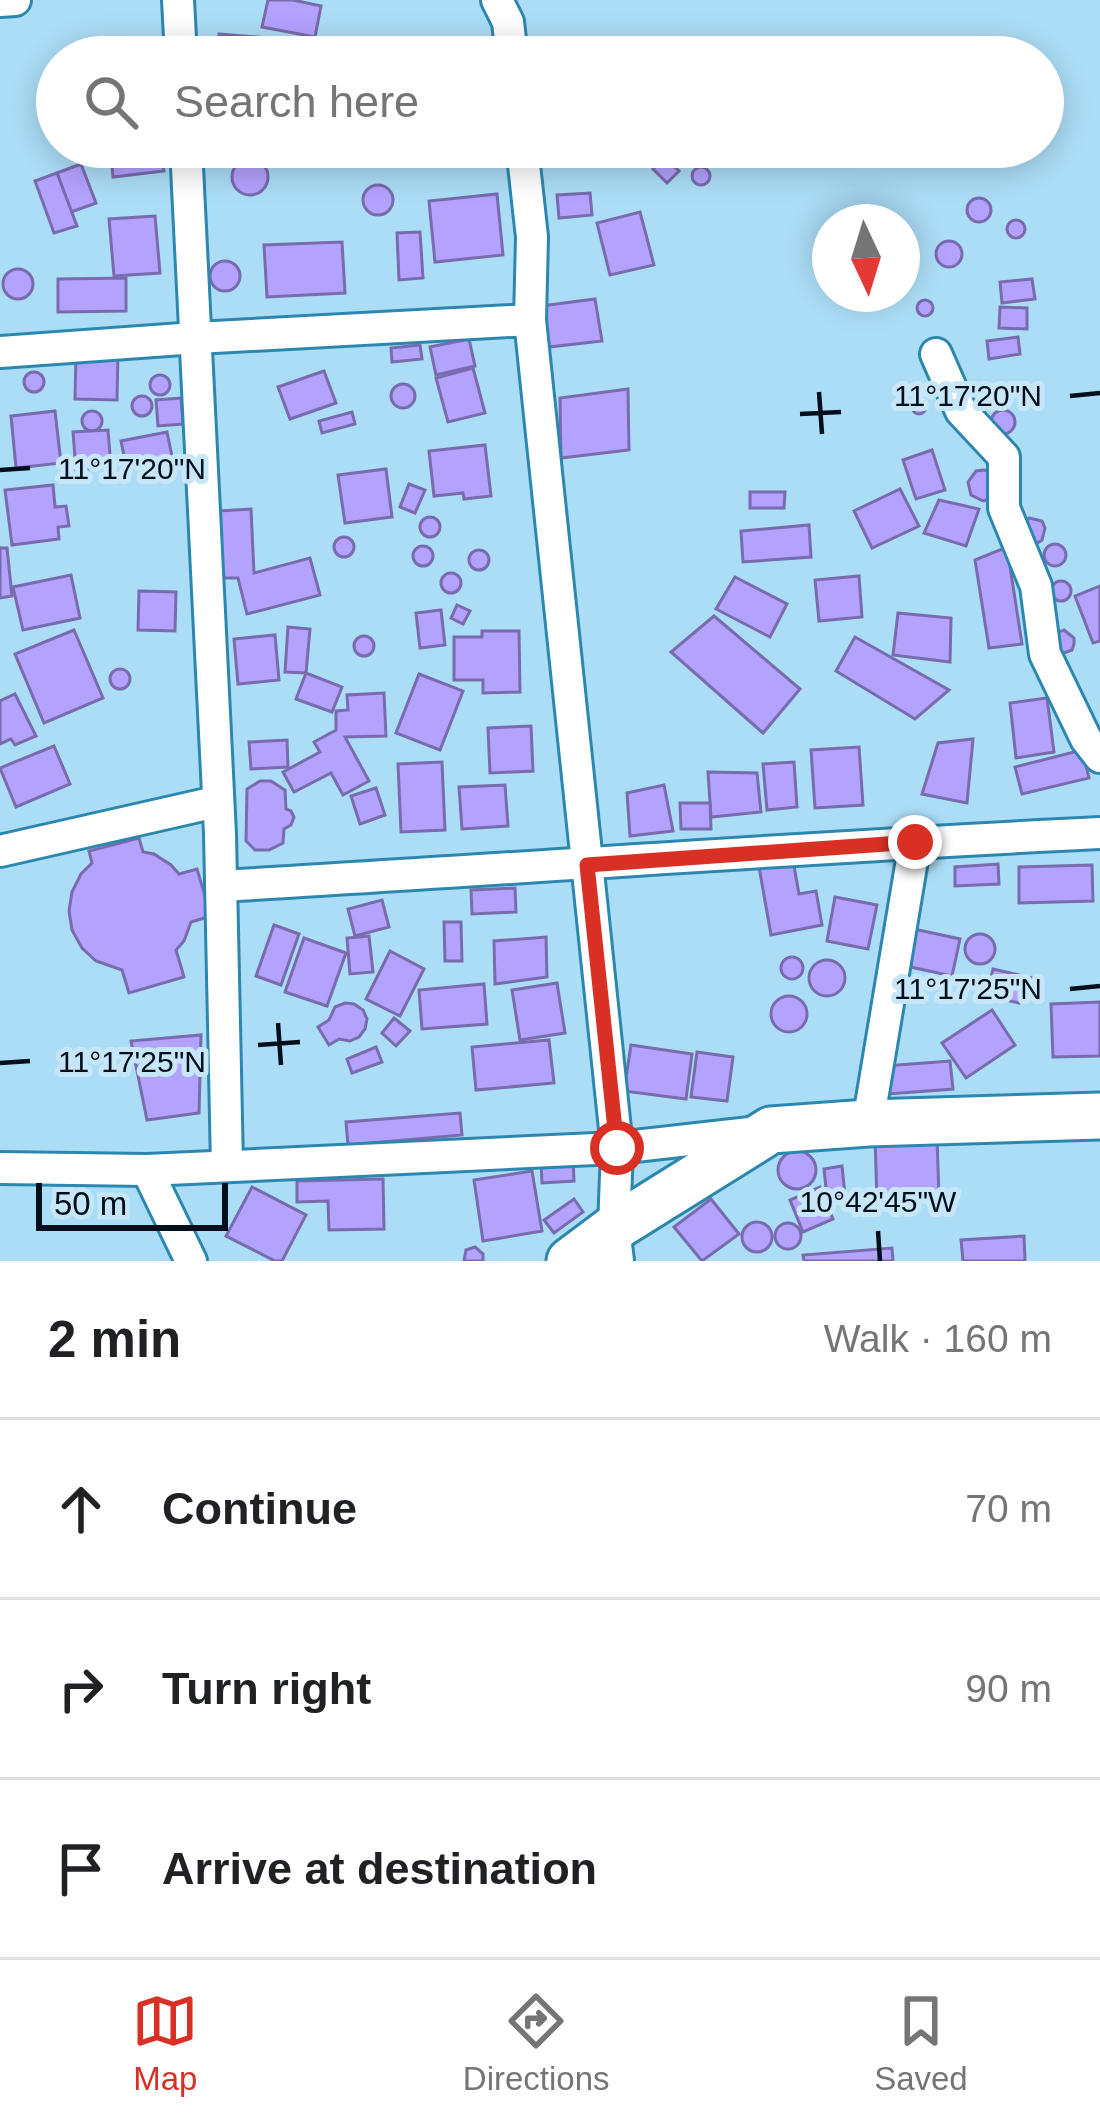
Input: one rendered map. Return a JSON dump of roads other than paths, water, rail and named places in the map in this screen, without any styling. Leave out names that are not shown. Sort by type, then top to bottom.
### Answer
[{"type":"main road","points":[[570,1261],[616,1245],[771,1130],[1100,1116]]},
{"type":"street","points":[[0,1],[15,0]]},
{"type":"street","points":[[178,0],[180,36]]},
{"type":"street","points":[[497,0],[510,36]]},
{"type":"street","points":[[187,168],[221,886],[227,1166]]},
{"type":"street","points":[[524,168],[532,237],[530,320],[617,1148],[616,1245]]},
{"type":"street","points":[[0,352],[530,320]]},
{"type":"street","points":[[936,354],[961,411],[1004,457],[1004,508],[1036,586],[1045,654],[1086,739],[1100,757]]},
{"type":"street","points":[[0,851],[216,802]]},
{"type":"street","points":[[221,886],[1100,832]]},
{"type":"street","points":[[868,1123],[915,842]]},
{"type":"street","points":[[0,1168],[147,1170],[617,1148],[771,1130]]},
{"type":"street","points":[[147,1170],[191,1261]]}]
